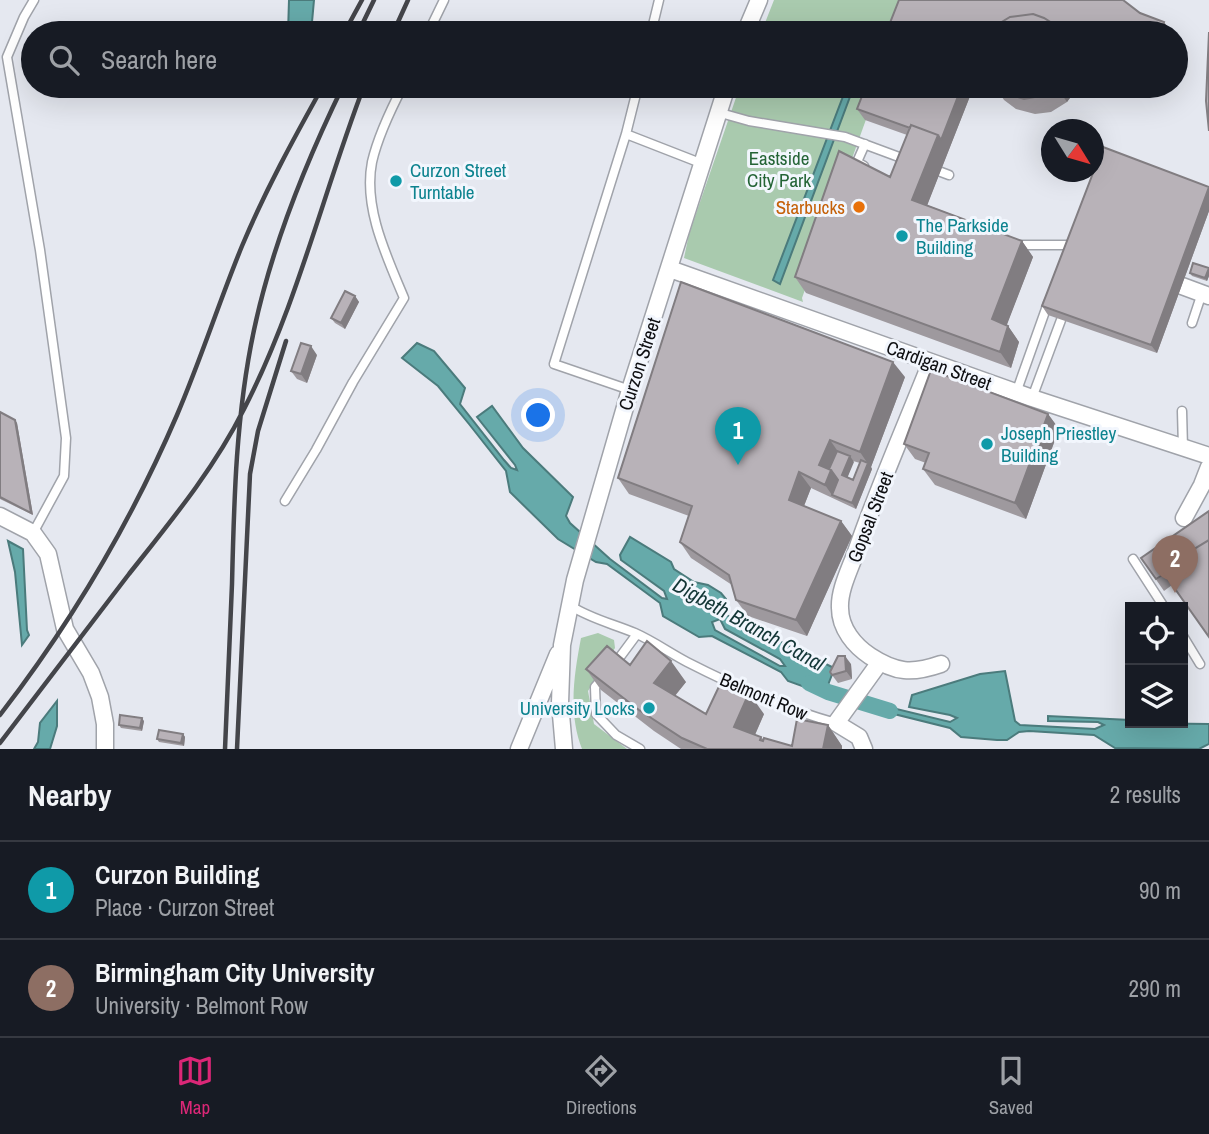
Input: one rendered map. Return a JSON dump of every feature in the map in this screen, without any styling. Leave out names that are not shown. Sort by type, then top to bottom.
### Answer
[{"type":"street","points":[[750,21],[759,0]]},
{"type":"street","name":"Curzon Street","points":[[564,749],[561,703],[562,645],[569,606],[630,390],[723,98]]},
{"type":"street","name":"Cardigan Street","points":[[670,269],[1016,393],[1209,456]]},
{"type":"street","points":[[1182,286],[1206,294]]},
{"type":"street","name":"Gopsal Street","points":[[880,662],[862,650],[845,629],[839,608],[863,533],[931,362]]},
{"type":"street","points":[[1184,518],[1209,467]]},
{"type":"street","points":[[0,516],[33,533],[48,554],[65,629],[92,673],[100,697],[105,724],[105,749]]},
{"type":"street","name":"Curzon Street","points":[[519,749],[562,645]]},
{"type":"street","points":[[864,749],[859,737],[836,723],[880,662],[899,671],[932,667],[941,663]]},
{"type":"lane","points":[[22,21],[34,0]]},
{"type":"lane","points":[[434,21],[444,0]]},
{"type":"lane","points":[[654,21],[659,0]]},
{"type":"lane","points":[[21,24],[6,57],[40,250],[66,438],[64,476],[33,533]]},
{"type":"lane","points":[[285,501],[404,298],[383,247],[371,195],[372,162],[397,98]]},
{"type":"lane","points":[[630,390],[554,364],[635,98]]},
{"type":"lane","points":[[718,112],[748,121],[837,135],[914,162]]},
{"type":"lane","points":[[626,134],[703,163]]},
{"type":"lane","points":[[864,144],[857,162],[869,169]]},
{"type":"lane","points":[[1065,256],[1073,233]]},
{"type":"lane","points":[[1003,241],[1021,247],[1069,245]]},
{"type":"lane","points":[[1192,323],[1206,294]]},
{"type":"lane","points":[[1016,393],[1050,303]]},
{"type":"lane","points":[[1032,398],[1061,320]]},
{"type":"lane","points":[[1182,411],[1183,448]]},
{"type":"lane","points":[[1133,559],[1161,602]]},
{"type":"lane","name":"Belmont Row","points":[[569,606],[637,634],[691,664],[759,696],[812,717],[836,723]]},
{"type":"lane","points":[[637,634],[595,687],[596,714],[616,735],[640,749]]},
{"type":"lane","points":[[1188,644],[1200,664]]},
{"type":"green space","points":[[774,0],[911,0],[903,21],[766,21]]},
{"type":"green space","name":"Eastside City Park","points":[[736,98],[874,98],[802,298],[803,302],[684,258],[689,234]]},
{"type":"green space","points":[[598,633],[614,640],[615,648],[588,691],[594,724],[627,749],[582,749],[578,735],[574,694],[581,638]]},
{"type":"water","points":[[289,0],[314,0],[312,21],[288,21]]},
{"type":"water","points":[[842,98],[850,98],[780,284],[773,280]]},
{"type":"water","points":[[417,343],[434,351],[465,388],[460,404],[504,460],[517,470],[477,417],[492,406],[523,448],[573,497],[566,516],[570,523],[610,559],[667,599],[664,591],[621,560],[620,555],[630,537],[671,562],[674,569],[694,582],[708,585],[721,593],[726,599],[724,614],[832,667],[828,685],[831,689],[824,694],[788,681],[781,672],[712,636],[699,637],[663,616],[660,603],[607,564],[596,562],[558,539],[510,492],[506,471],[438,386],[402,358]],"holes":[[[720,619],[725,629],[780,659],[785,666],[780,666],[715,630],[712,622]]]},
{"type":"water","points":[[8,541],[23,549],[29,635],[22,645],[15,572]]},
{"type":"water","points":[[1005,671],[1015,721],[1020,725],[1095,729],[1104,725],[1098,722],[1048,721],[1048,716],[1125,720],[1125,728],[1188,728],[1188,724],[1209,724],[1209,744],[1199,749],[1115,748],[1094,735],[1029,731],[1019,732],[1007,740],[961,737],[950,728],[866,707],[872,703],[950,722],[957,718],[909,707],[912,695],[980,674]]},
{"type":"water","points":[[57,701],[57,726],[50,749],[34,749],[38,742],[40,723]]},
{"type":"pier","points":[[285,98],[313,98],[316,155],[297,198],[286,150]]},
{"type":"building","points":[[899,0],[1123,0],[1140,13],[1161,21],[1049,21],[1033,14],[1010,17],[1003,21],[891,21]]},
{"type":"building","points":[[1033,14],[1049,21],[1003,21],[1010,17]]},
{"type":"building","points":[[1209,32],[1209,131],[1206,101]]},
{"type":"building","points":[[861,98],[957,98],[941,140],[938,135],[911,125],[910,128],[857,109]]},
{"type":"building","name":"The Parkside Building","points":[[911,125],[938,135],[912,200],[1022,241],[992,319],[1008,326],[1000,352],[795,277],[839,151],[890,177]]},
{"type":"building","points":[[1104,147],[1209,187],[1151,345],[1042,306],[1090,182],[1104,182]]},
{"type":"building","points":[[1193,263],[1209,268],[1205,278],[1190,273]]},
{"type":"building","points":[[681,282],[893,362],[860,452],[830,440],[819,465],[831,470],[825,485],[799,472],[789,500],[841,521],[796,620],[736,600],[729,575],[680,542],[692,506],[618,478]]},
{"type":"building","points":[[345,291],[355,296],[341,323],[331,318]]},
{"type":"building","points":[[301,343],[311,346],[301,374],[291,371]]},
{"type":"building","name":"Joseph Priestley Building","points":[[931,370],[1048,414],[1015,503],[923,469],[929,453],[904,444]]},
{"type":"building","points":[[0,412],[15,420],[31,513],[0,497]]},
{"type":"building","points":[[837,451],[850,456],[842,475],[853,480],[861,460],[868,463],[852,503],[832,495],[838,480],[829,469]]},
{"type":"building","points":[[1209,511],[1209,540],[1161,569],[1164,574],[1156,579],[1141,558]]},
{"type":"building","points":[[1209,540],[1209,637],[1188,607],[1188,602],[1184,602],[1161,569]]},
{"type":"building","points":[[647,641],[671,661],[654,683],[706,714],[722,680],[749,693],[734,727],[761,737],[760,740],[763,741],[764,738],[792,746],[797,719],[828,725],[823,749],[707,749],[682,738],[639,710],[586,669],[607,646],[630,665]]},
{"type":"building","points":[[838,656],[845,656],[846,671],[832,675],[830,672]]},
{"type":"building","points":[[120,715],[142,718],[140,728],[119,725]]},
{"type":"building","points":[[159,730],[183,734],[181,743],[157,739]]},
{"type":"waterway","name":"Digbeth Branch Canal","points":[[809,683],[828,692],[890,711]]},
{"type":"railway","points":[[351,21],[362,0]]},
{"type":"railway","points":[[364,21],[374,0]]},
{"type":"railway","points":[[398,21],[408,0]]},
{"type":"railway","points":[[0,715],[75,608],[120,533],[186,394],[251,225],[316,98]]},
{"type":"railway","points":[[225,749],[235,488],[248,362],[261,298],[280,236],[303,175],[338,98]]},
{"type":"railway","points":[[0,743],[191,494],[232,431],[263,370],[279,330],[360,98]]},
{"type":"railway","points":[[237,749],[250,474],[258,431],[286,341]]},
{"type":"place","name":"Curzon Street Turntable","points":[[396,181]]},
{"type":"place","name":"Starbucks","points":[[859,207]]},
{"type":"place","name":"The Parkside Building","points":[[902,236]]},
{"type":"place","name":"Joseph Priestley Building","points":[[987,444]]},
{"type":"place","name":"Curzon Building","points":[[738,465]]},
{"type":"place","name":"Birmingham City University","points":[[1175,593]]},
{"type":"place","name":"University Locks","points":[[649,708]]}]
